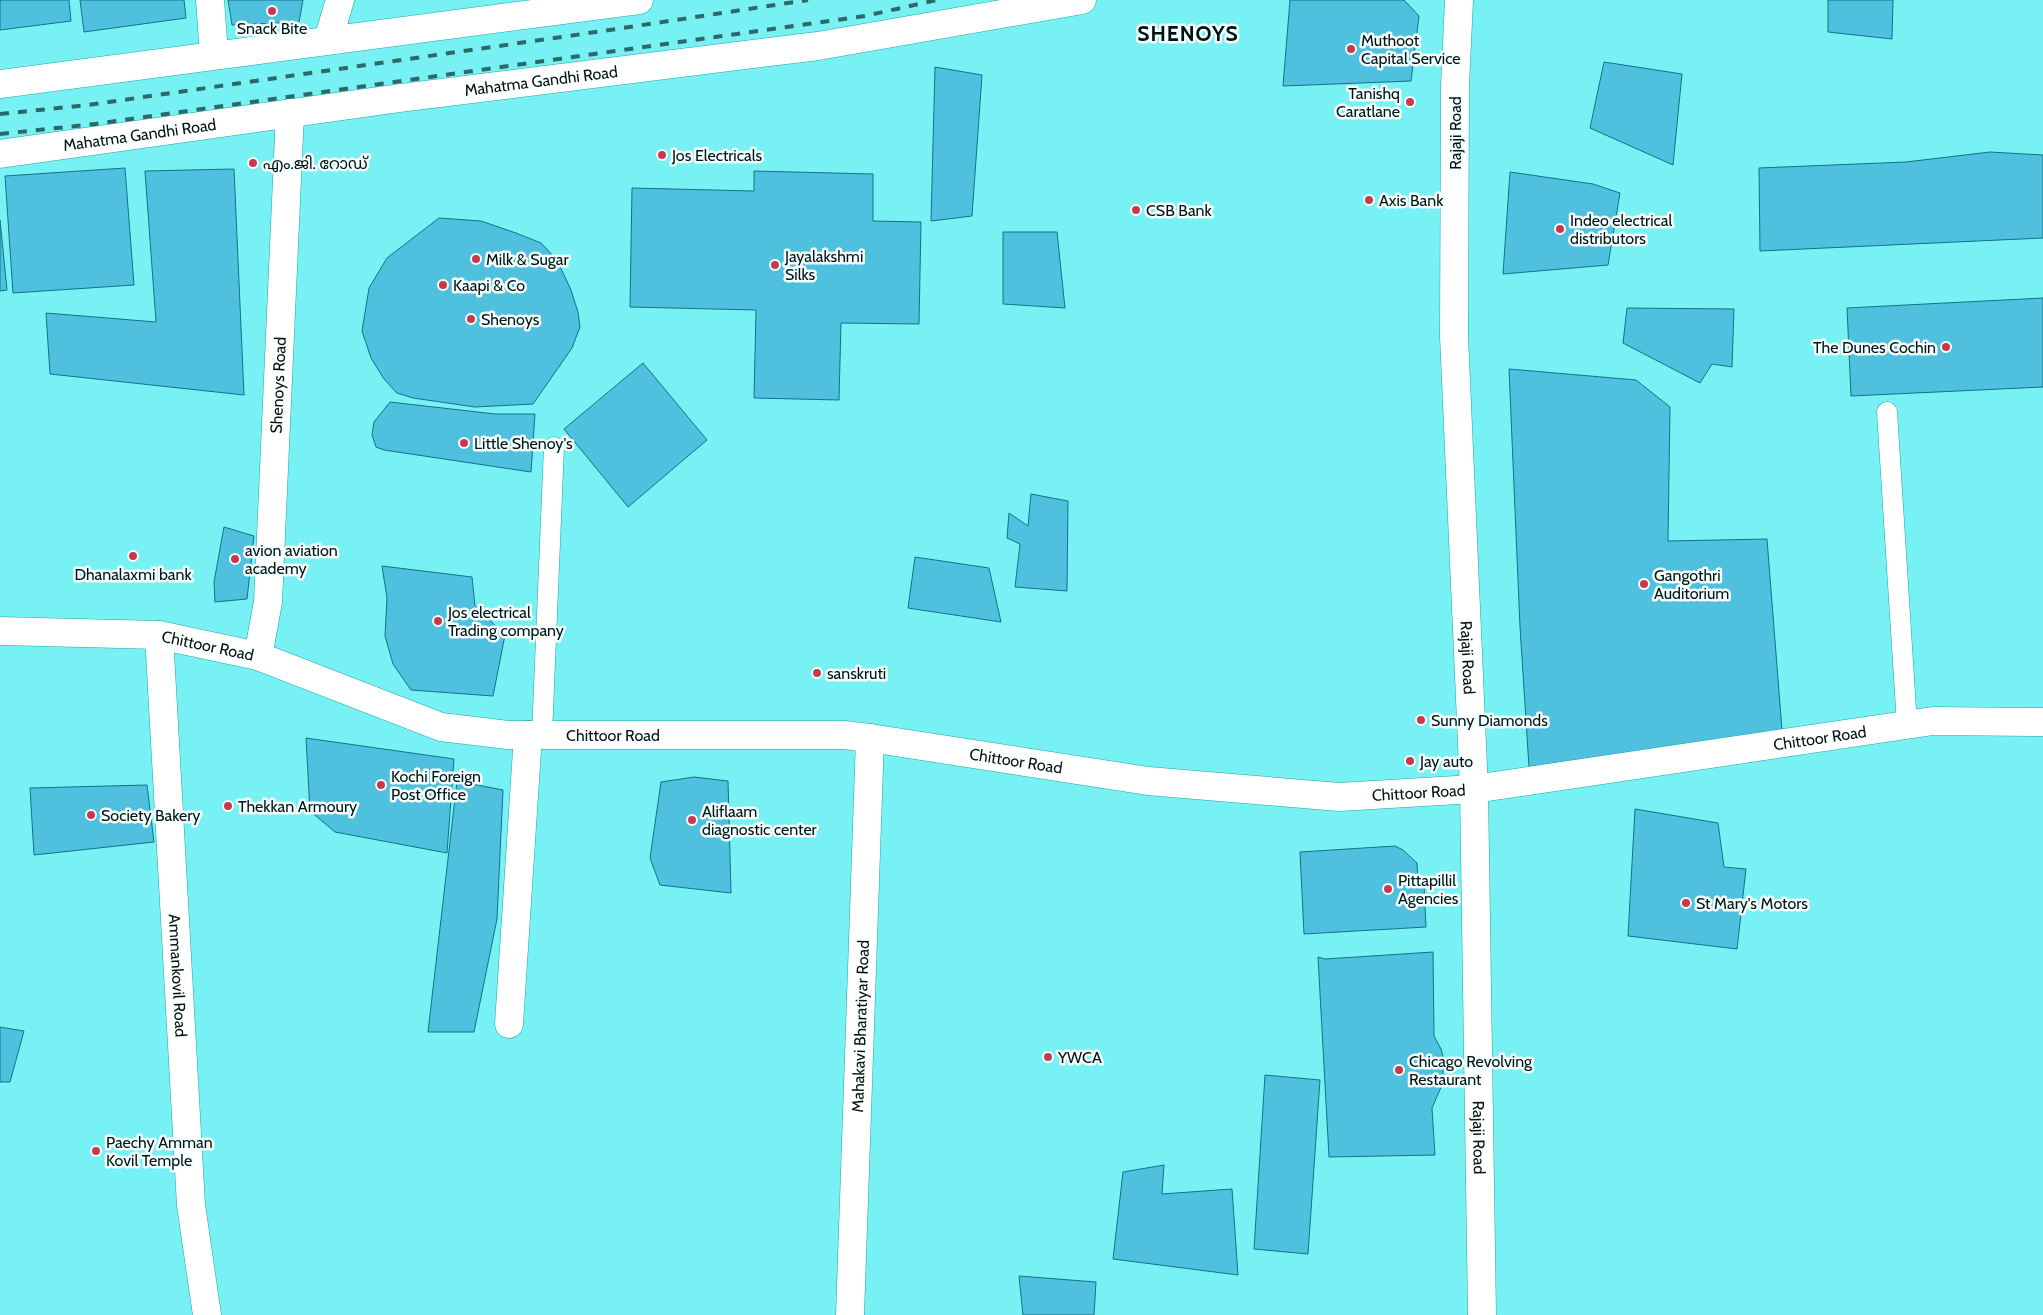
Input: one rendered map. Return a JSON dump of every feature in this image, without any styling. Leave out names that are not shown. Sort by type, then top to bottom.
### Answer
[{"type":"main road","points":[[210,0],[214,55]]},
{"type":"main road","points":[[328,40],[340,0]]},
{"type":"main road","points":[[0,84],[639,0]]},
{"type":"main road","name":"Mahatma Gandhi Road","points":[[0,154],[400,98],[818,46],[1082,0]]},
{"type":"main road","name":"Rajaji Road","points":[[1459,0],[1455,86],[1454,336],[1474,789],[1482,1315]]},
{"type":"main road","name":"Shenoys Road","points":[[258,656],[268,602],[290,113]]},
{"type":"main road","name":"Chittoor Road","points":[[0,631],[159,636],[258,656],[441,727],[508,735],[844,735],[1148,781],[1339,796],[1474,789],[1933,721],[2043,722]]},
{"type":"main road","name":"Ammankovil Road","points":[[159,636],[191,1205],[207,1315]]},
{"type":"main road","points":[[509,1024],[535,735]]},
{"type":"main road","name":"Mahakavi Bharatiyar Road","points":[[850,1315],[870,738]]},
{"type":"lane","points":[[1887,412],[1907,725]]},
{"type":"lane","points":[[535,735],[554,448]]},
{"type":"building","points":[[0,0],[69,0],[71,21],[0,30]]},
{"type":"building","points":[[80,0],[184,0],[186,18],[84,32]]},
{"type":"building","points":[[228,0],[303,0],[299,22],[232,25]]},
{"type":"building","name":"Muthoot Capital Service","points":[[1290,0],[1404,0],[1419,16],[1411,81],[1283,86]]},
{"type":"building","points":[[1828,0],[1893,0],[1892,39],[1828,32]]},
{"type":"building","points":[[1604,62],[1682,74],[1673,165],[1590,128]]},
{"type":"building","points":[[935,67],[982,75],[972,216],[931,221]]},
{"type":"building","points":[[1990,152],[2043,155],[2043,238],[1760,251],[1759,168],[1906,162]]},
{"type":"building","points":[[125,168],[134,285],[13,293],[5,176]]},
{"type":"building","points":[[234,169],[244,395],[50,374],[46,313],[156,322],[145,171]]},
{"type":"building","name":"Jayalakshmi Silks","points":[[754,171],[873,174],[873,221],[921,222],[919,324],[841,323],[839,400],[754,398],[756,310],[630,307],[632,188],[754,191]]},
{"type":"building","name":"Indeo electrical distributors","points":[[1510,172],[1593,184],[1620,193],[1608,265],[1503,274]]},
{"type":"building","name":"Shenoys","points":[[439,218],[481,221],[516,233],[541,243],[557,260],[571,290],[578,312],[580,327],[572,348],[533,404],[475,407],[413,398],[397,393],[384,379],[371,358],[362,331],[369,288],[387,258]]},
{"type":"building","points":[[0,220],[7,290],[0,291]]},
{"type":"building","points":[[1003,232],[1057,232],[1065,308],[1003,304]]},
{"type":"building","name":"The Dunes Cochin","points":[[2043,298],[2043,387],[1851,396],[1847,308]]},
{"type":"building","points":[[1627,308],[1734,309],[1732,367],[1712,364],[1700,383],[1623,343]]},
{"type":"building","points":[[643,363],[707,440],[628,507],[564,429]]},
{"type":"building","name":"Gangothri Auditorium","points":[[1509,369],[1636,380],[1670,407],[1668,541],[1767,539],[1782,730],[1529,767],[1520,627]]},
{"type":"building","points":[[390,402],[495,414],[535,414],[531,472],[384,450],[376,447],[372,435],[374,422]]},
{"type":"building","points":[[1031,494],[1068,501],[1067,591],[1015,587],[1020,544],[1007,538],[1009,513],[1028,526]]},
{"type":"building","name":"avion aviation academy","points":[[224,527],[254,536],[247,599],[215,602],[214,582]]},
{"type":"building","points":[[915,557],[989,568],[1001,622],[908,608]]},
{"type":"building","name":"Jos electrical Trading company","points":[[382,566],[472,577],[475,606],[505,635],[493,696],[411,690],[393,664],[385,636],[387,598]]},
{"type":"building","name":"Kochi Foreign Post Office","points":[[306,738],[454,759],[447,853],[335,832],[310,811]]},
{"type":"building","name":"Aliflaam diagnostic center","points":[[694,777],[728,781],[731,893],[660,885],[650,858],[661,782]]},
{"type":"building","points":[[457,781],[503,790],[497,919],[474,1032],[428,1032]]},
{"type":"building","name":"Society Bakery","points":[[147,785],[154,842],[34,855],[30,788]]},
{"type":"building","name":"St Mary's Motors","points":[[1635,809],[1718,823],[1724,867],[1746,869],[1737,949],[1628,936]]},
{"type":"building","points":[[1395,846],[1403,850],[1417,863],[1418,883],[1424,882],[1426,927],[1304,934],[1300,852]]},
{"type":"building","points":[[1433,952],[1434,1036],[1444,1060],[1442,1085],[1432,1108],[1435,1155],[1329,1157],[1318,957],[1325,959]]},
{"type":"building","points":[[0,1027],[24,1031],[10,1082],[0,1082]]},
{"type":"building","points":[[1265,1075],[1320,1080],[1308,1254],[1254,1249]]},
{"type":"building","points":[[1164,1165],[1162,1194],[1232,1189],[1238,1275],[1113,1259],[1123,1172]]},
{"type":"building","points":[[1019,1276],[1096,1282],[1094,1315],[1023,1315]]},
{"type":"railway","points":[[0,114],[88,105],[808,0]]},
{"type":"railway","points":[[0,134],[95,124],[865,16],[937,0]]},
{"type":"place","name":"Snack Bite","points":[[272,11]]},
{"type":"place","name":"Muthoot Capital Service","points":[[1351,49]]},
{"type":"place","name":"Tanishq Caratlane","points":[[1410,102]]},
{"type":"place","name":"Jos Electricals","points":[[662,155]]},
{"type":"place","name":"എം.ജി. റോഡ്","points":[[253,163]]},
{"type":"place","name":"Axis Bank","points":[[1369,200]]},
{"type":"place","name":"CSB Bank","points":[[1136,210]]},
{"type":"place","name":"Indeo electrical distributors","points":[[1560,229]]},
{"type":"place","name":"Milk & Sugar","points":[[476,259]]},
{"type":"place","name":"Jayalakshmi Silks","points":[[775,265]]},
{"type":"place","name":"Kaapi & Co","points":[[443,285]]},
{"type":"place","name":"Shenoys","points":[[471,319]]},
{"type":"place","name":"The Dunes Cochin","points":[[1946,347]]},
{"type":"place","name":"Little Shenoy's","points":[[464,443]]},
{"type":"place","name":"Dhanalaxmi bank","points":[[133,556]]},
{"type":"place","name":"avion aviation academy","points":[[235,559]]},
{"type":"place","name":"Gangothri Auditorium","points":[[1644,584]]},
{"type":"place","name":"Jos electrical Trading company","points":[[438,621]]},
{"type":"place","name":"sanskruti","points":[[817,673]]},
{"type":"place","name":"Sunny Diamonds","points":[[1421,720]]},
{"type":"place","name":"Jay auto","points":[[1410,761]]},
{"type":"place","name":"Kochi Foreign Post Office","points":[[381,785]]},
{"type":"place","name":"Thekkan Armoury","points":[[228,806]]},
{"type":"place","name":"Society Bakery","points":[[91,815]]},
{"type":"place","name":"Aliflaam diagnostic center","points":[[692,820]]},
{"type":"place","name":"Pittapillil Agencies","points":[[1388,889]]},
{"type":"place","name":"St Mary's Motors","points":[[1686,903]]},
{"type":"place","name":"YWCA","points":[[1048,1057]]},
{"type":"place","name":"Chicago Revolving Restaurant","points":[[1399,1070]]},
{"type":"place","name":"Paechy Amman Kovil Temple","points":[[96,1151]]},
{"type":"district","name":"SHENOYS","points":[[1188,34]]}]
